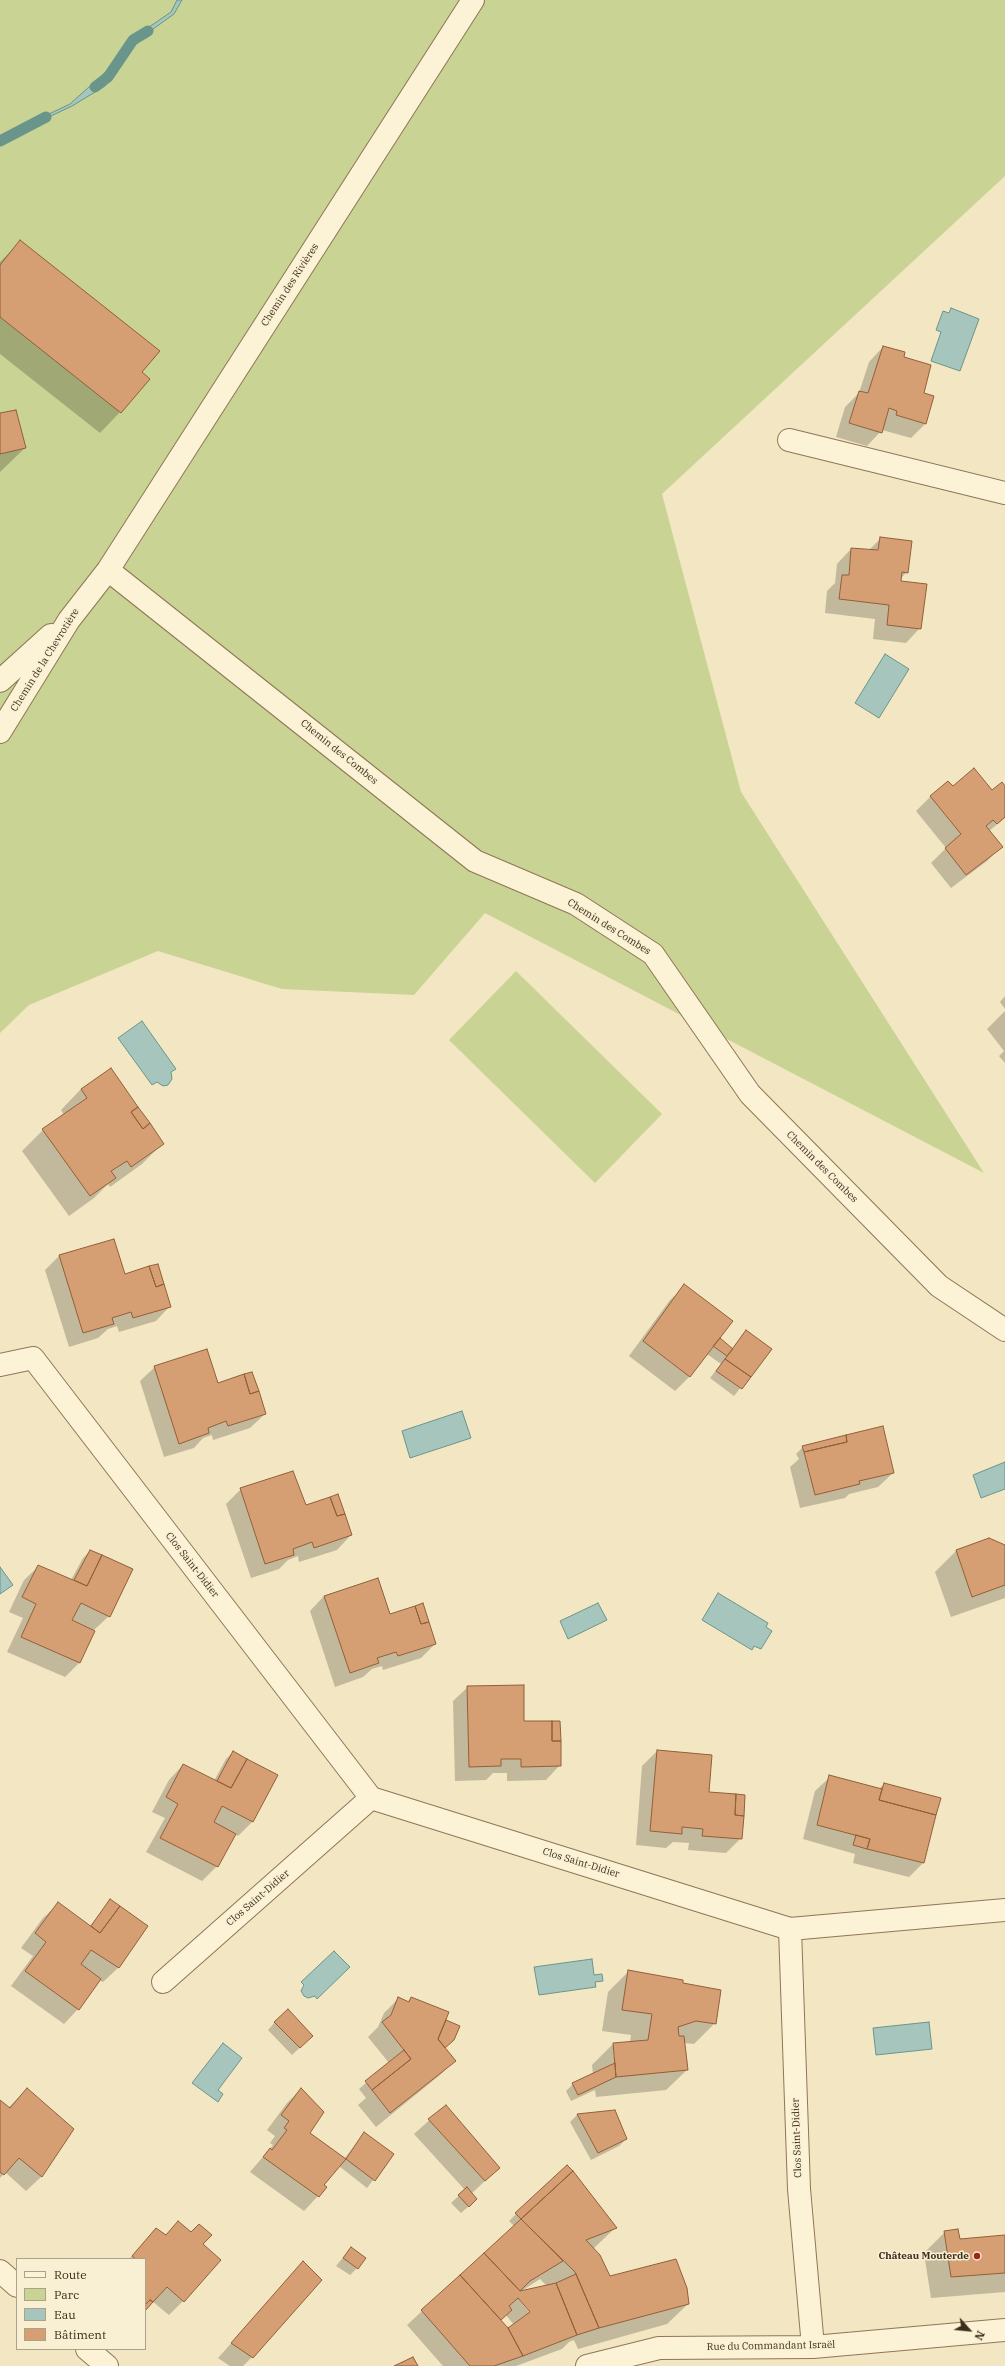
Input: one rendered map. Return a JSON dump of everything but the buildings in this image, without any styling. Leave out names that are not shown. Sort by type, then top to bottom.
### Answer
[{"type":"street","name":"Chemin des Rivières","points":[[108,570],[473,0]]},
{"type":"street","points":[[789,440],[1005,493]]},
{"type":"street","name":"Chemin de la Chevrotière","points":[[0,732],[69,620],[108,570]]},
{"type":"street","name":"Chemin des Combes","points":[[108,570],[475,861],[576,904],[653,954],[750,1094],[939,1286],[1005,1330]]},
{"type":"street","points":[[0,681],[69,620]]},
{"type":"street","name":"Clos Saint-Didier","points":[[0,1365],[32,1358],[371,1798],[790,1929],[1005,1910]]},
{"type":"street","name":"Clos Saint-Didier","points":[[163,1982],[371,1798]]},
{"type":"street","name":"Clos Saint-Didier","points":[[790,1929],[799,2189],[813,2347]]},
{"type":"street","points":[[0,2271],[16,2285]]},
{"type":"street","name":"Rue du Commandant Israël","points":[[587,2366],[659,2348],[813,2347],[1005,2330]]},
{"type":"street","points":[[88,2350],[107,2366]]},
{"type":"green space","points":[[0,0],[1005,0],[1005,176],[662,494],[741,792],[984,1173],[485,913],[414,995],[282,989],[158,951],[29,1005],[0,1033]]},
{"type":"green space","points":[[516,971],[662,1114],[595,1183],[449,1040]]},
{"type":"water","points":[[177,0],[182,0],[174,14],[135,42],[136,36],[171,12]]},
{"type":"water","points":[[109,69],[105,86],[72,106],[34,124],[34,121],[70,104]]},
{"type":"water","points":[[951,308],[979,319],[960,371],[931,361],[941,332],[936,330],[943,311],[949,313]]},
{"type":"water","points":[[885,654],[909,669],[879,718],[855,703]]},
{"type":"water","points":[[142,1021],[176,1069],[171,1072],[172,1079],[168,1085],[163,1086],[157,1082],[152,1085],[118,1038]]},
{"type":"water","points":[[462,1411],[471,1438],[410,1458],[402,1431]]},
{"type":"water","points":[[1005,1462],[1005,1489],[981,1498],[973,1475]]},
{"type":"water","points":[[0,1567],[13,1585],[0,1594]]},
{"type":"water","points":[[718,1593],[768,1623],[766,1627],[772,1631],[761,1649],[754,1646],[752,1650],[702,1620]]},
{"type":"water","points":[[598,1603],[607,1620],[568,1639],[560,1621]]},
{"type":"water","points":[[334,1951],[350,1967],[317,1999],[315,1996],[308,1998],[304,1996],[301,1991],[304,1985],[301,1982]]},
{"type":"water","points":[[592,1959],[594,1975],[602,1974],[603,1981],[595,1982],[596,1987],[539,1995],[534,1967]]},
{"type":"water","points":[[929,2022],[932,2049],[876,2055],[873,2028]]},
{"type":"water","points":[[223,2043],[242,2058],[218,2090],[223,2094],[218,2102],[192,2083]]},
{"type":"waterway","points":[[95,87],[108,77],[133,40],[148,31]]},
{"type":"waterway","points":[[0,141],[46,117]]},
{"type":"place","name":"Château Mouterde","points":[[977,2256]]}]
